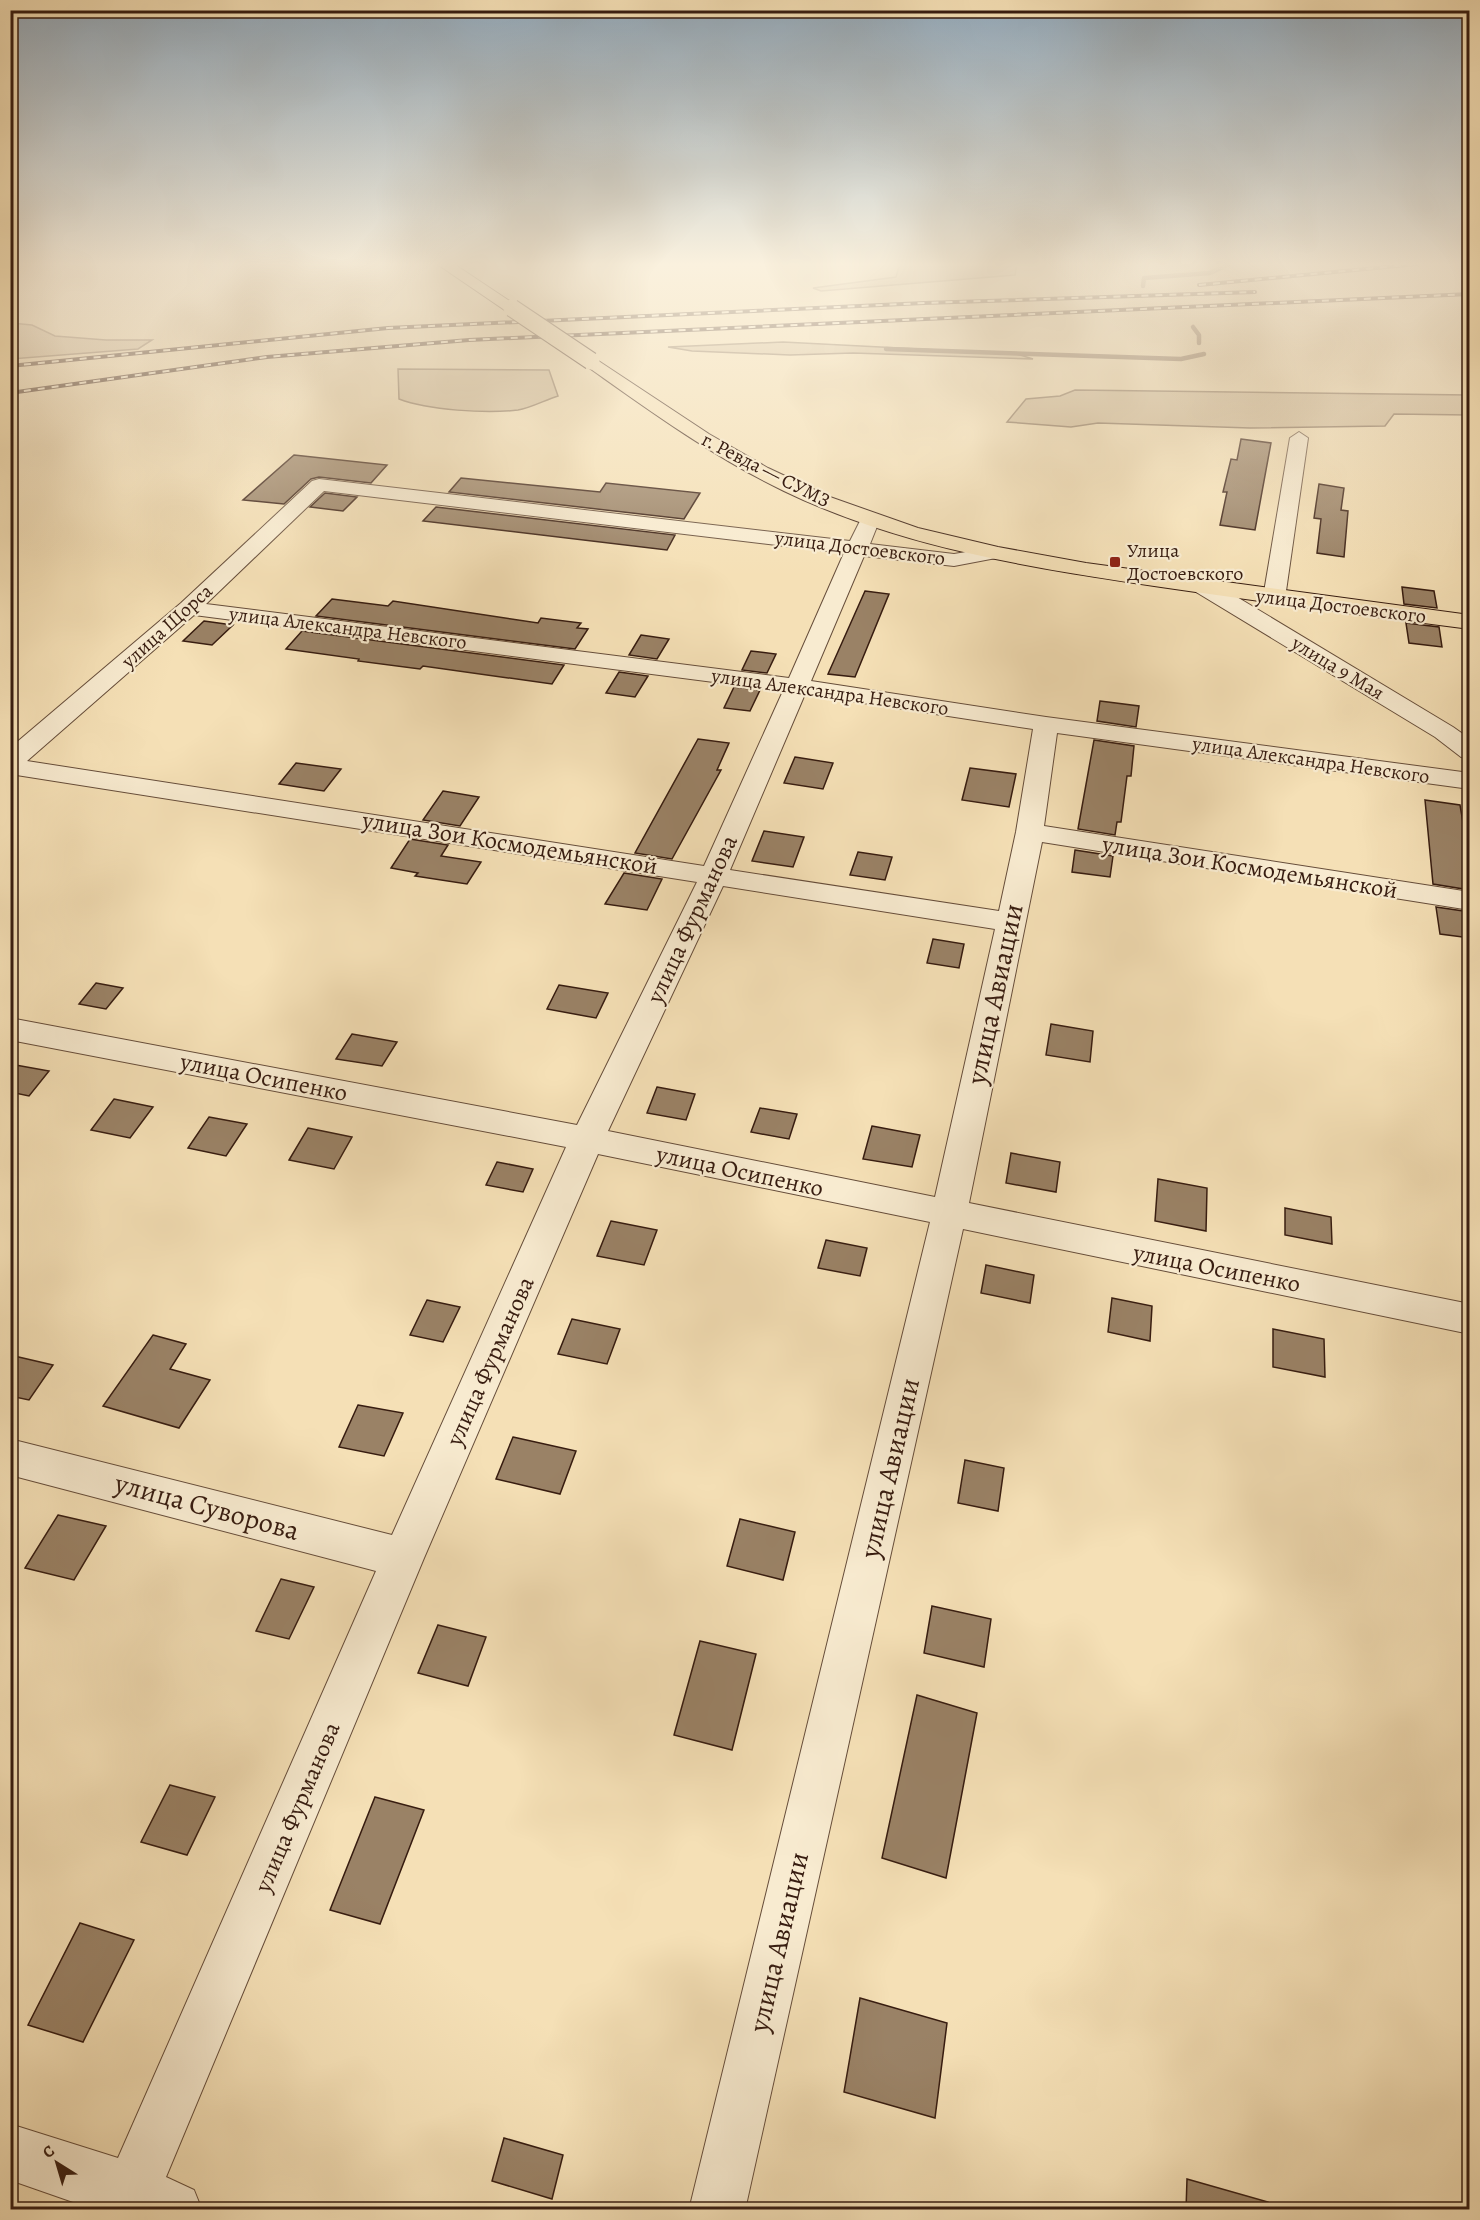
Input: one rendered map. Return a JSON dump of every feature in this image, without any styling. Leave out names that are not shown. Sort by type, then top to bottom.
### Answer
[{"type":"main road","name":"г. Ревда — СУМЗ","points":[[601,368],[708,442],[820,500],[863,533],[989,554]]},
{"type":"main road","name":"улица Достоевского","points":[[989,554],[1274,598],[1470,622]]},
{"type":"street","points":[[1274,598],[1299,438]]},
{"type":"street","name":"улица Достоевского","points":[[319,485],[863,533],[954,560],[989,554]]},
{"type":"street","name":"улица Щорса","points":[[10,764],[189,608],[319,485]]},
{"type":"street","name":"улица Фурманова","points":[[143,2203],[403,1558],[587,1139],[714,875],[863,533]]},
{"type":"street","name":"улица 9 Мая","points":[[1204,587],[1444,732],[1470,752]]},
{"type":"street","name":"улица Александра Невского","points":[[189,608],[797,686],[1046,724],[1470,781]]},
{"type":"street","name":"улица Авиации","points":[[717,2210],[949,1215],[1030,832],[1046,724]]},
{"type":"street","name":"улица Зои Космодемьянской","points":[[10,764],[1010,922]]},
{"type":"street","name":"улица Зои Космодемьянской","points":[[1030,832],[1470,901]]},
{"type":"street","name":"улица Осипенко","points":[[10,1029],[587,1139],[949,1215],[1470,1318]]},
{"type":"street","name":"улица Суворова","points":[[10,1456],[403,1558]]},
{"type":"street","points":[[10,2152],[143,2203]]},
{"type":"shaded area","points":[[398,369],[549,370],[558,396],[523,409],[505,411],[457,410],[425,406],[399,399]]},
{"type":"shaded area","points":[[1075,390],[1469,395],[1469,415],[1394,414],[1385,426],[1250,428],[1098,423],[1071,427],[1007,422],[1026,399],[1060,396]]},
{"type":"building","points":[[1241,439],[1271,443],[1255,530],[1220,525],[1227,492],[1223,492],[1231,459],[1237,460]]},
{"type":"building","points":[[294,455],[387,465],[371,483],[319,477],[311,479],[284,504],[243,500]]},
{"type":"building","points":[[461,478],[600,492],[606,483],[700,493],[684,519],[449,492]]},
{"type":"building","points":[[1319,484],[1344,488],[1341,510],[1348,511],[1344,557],[1317,553],[1321,519],[1314,518]]},
{"type":"building","points":[[325,493],[357,497],[343,511],[310,507]]},
{"type":"building","points":[[436,507],[675,535],[667,550],[423,521]]},
{"type":"building","points":[[1402,587],[1434,591],[1437,608],[1404,604]]},
{"type":"building","points":[[865,591],[889,594],[855,677],[828,674]]},
{"type":"building","points":[[332,599],[388,606],[393,601],[538,623],[541,618],[581,623],[577,628],[588,629],[575,649],[316,616]]},
{"type":"building","points":[[204,621],[233,625],[212,645],[183,641]]},
{"type":"building","points":[[1406,623],[1439,627],[1442,647],[1409,643]]},
{"type":"building","points":[[302,631],[564,665],[552,684],[423,666],[420,669],[358,661],[359,659],[286,649]]},
{"type":"building","points":[[641,635],[669,639],[657,659],[629,655]]},
{"type":"building","points":[[751,651],[776,654],[767,673],[742,670]]},
{"type":"building","points":[[619,672],[648,676],[635,697],[606,693]]},
{"type":"building","points":[[734,687],[760,690],[750,711],[724,708]]},
{"type":"building","points":[[1100,701],[1139,706],[1136,727],[1097,721]]},
{"type":"building","points":[[698,739],[729,743],[717,770],[721,770],[672,859],[635,853]]},
{"type":"building","points":[[1094,740],[1134,746],[1131,776],[1127,776],[1121,822],[1117,822],[1115,835],[1078,829]]},
{"type":"building","points":[[795,757],[833,763],[823,789],[784,783]]},
{"type":"building","points":[[296,763],[341,769],[324,791],[279,784]]},
{"type":"building","points":[[970,768],[1016,774],[1009,807],[962,800]]},
{"type":"building","points":[[443,791],[479,797],[460,826],[423,820]]},
{"type":"building","points":[[1425,800],[1460,805],[1470,863],[1470,890],[1433,884]]},
{"type":"building","points":[[764,831],[804,837],[793,867],[752,861]]},
{"type":"building","points":[[410,839],[448,845],[441,856],[481,862],[467,884],[415,876],[418,873],[391,868]]},
{"type":"building","points":[[1075,850],[1113,856],[1110,877],[1072,872]]},
{"type":"building","points":[[858,852],[892,857],[885,880],[850,875]]},
{"type":"building","points":[[624,873],[662,879],[647,910],[605,904]]},
{"type":"building","points":[[1436,907],[1470,912],[1470,938],[1440,934]]},
{"type":"building","points":[[933,939],[964,944],[959,968],[927,963]]},
{"type":"building","points":[[96,983],[123,988],[106,1009],[79,1004]]},
{"type":"building","points":[[559,985],[608,993],[596,1018],[547,1009]]},
{"type":"building","points":[[1051,1024],[1093,1031],[1090,1062],[1046,1055]]},
{"type":"building","points":[[352,1034],[397,1042],[382,1066],[336,1059]]},
{"type":"building","points":[[10,1064],[49,1071],[29,1096],[10,1092]]},
{"type":"building","points":[[657,1087],[695,1094],[686,1120],[647,1113]]},
{"type":"building","points":[[114,1099],[153,1107],[130,1138],[91,1130]]},
{"type":"building","points":[[760,1108],[797,1114],[789,1139],[751,1132]]},
{"type":"building","points":[[209,1117],[247,1124],[226,1156],[188,1148]]},
{"type":"building","points":[[872,1126],[920,1135],[912,1167],[863,1159]]},
{"type":"building","points":[[308,1128],[352,1137],[334,1169],[289,1160]]},
{"type":"building","points":[[1011,1153],[1060,1162],[1056,1192],[1006,1183]]},
{"type":"building","points":[[497,1162],[533,1169],[523,1192],[486,1185]]},
{"type":"building","points":[[1158,1179],[1207,1188],[1206,1231],[1155,1221]]},
{"type":"building","points":[[1285,1208],[1331,1217],[1332,1244],[1285,1235]]},
{"type":"building","points":[[611,1221],[657,1230],[644,1265],[597,1256]]},
{"type":"building","points":[[826,1240],[867,1248],[860,1276],[818,1268]]},
{"type":"building","points":[[986,1265],[1034,1275],[1030,1303],[981,1293]]},
{"type":"building","points":[[1112,1298],[1152,1306],[1150,1341],[1108,1332]]},
{"type":"building","points":[[427,1300],[460,1307],[443,1342],[410,1335]]},
{"type":"building","points":[[572,1319],[620,1329],[607,1364],[558,1354]]},
{"type":"building","points":[[1273,1329],[1324,1339],[1325,1377],[1273,1367]]},
{"type":"building","points":[[153,1335],[186,1344],[170,1369],[210,1380],[179,1428],[103,1406]]},
{"type":"building","points":[[10,1355],[53,1365],[29,1400],[10,1396]]},
{"type":"building","points":[[358,1405],[403,1413],[384,1456],[339,1447]]},
{"type":"building","points":[[513,1437],[576,1451],[560,1494],[496,1479]]},
{"type":"building","points":[[965,1460],[1004,1468],[998,1511],[958,1503]]},
{"type":"building","points":[[58,1515],[106,1526],[74,1580],[25,1568]]},
{"type":"building","points":[[740,1519],[795,1532],[783,1580],[727,1566]]},
{"type":"building","points":[[281,1579],[314,1587],[289,1639],[256,1631]]},
{"type":"building","points":[[932,1606],[991,1619],[984,1667],[924,1653]]},
{"type":"building","points":[[438,1625],[486,1637],[468,1686],[418,1673]]},
{"type":"building","points":[[700,1641],[756,1654],[732,1750],[674,1735]]},
{"type":"building","points":[[917,1695],[977,1713],[946,1878],[882,1858]]},
{"type":"building","points":[[170,1785],[215,1797],[187,1855],[141,1842]]},
{"type":"building","points":[[375,1797],[424,1810],[380,1924],[330,1910]]},
{"type":"building","points":[[80,1923],[134,1940],[83,2042],[28,2025]]},
{"type":"building","points":[[860,1998],[947,2023],[935,2118],[844,2092]]},
{"type":"building","points":[[504,2138],[563,2155],[552,2199],[492,2181]]},
{"type":"building","points":[[1187,2179],[1268,2202],[1267,2210],[1186,2210]]},
{"type":"railway","points":[[10,393],[191,368]]},
{"type":"place","name":"Улица Достоевского","points":[[1115,562]]}]
